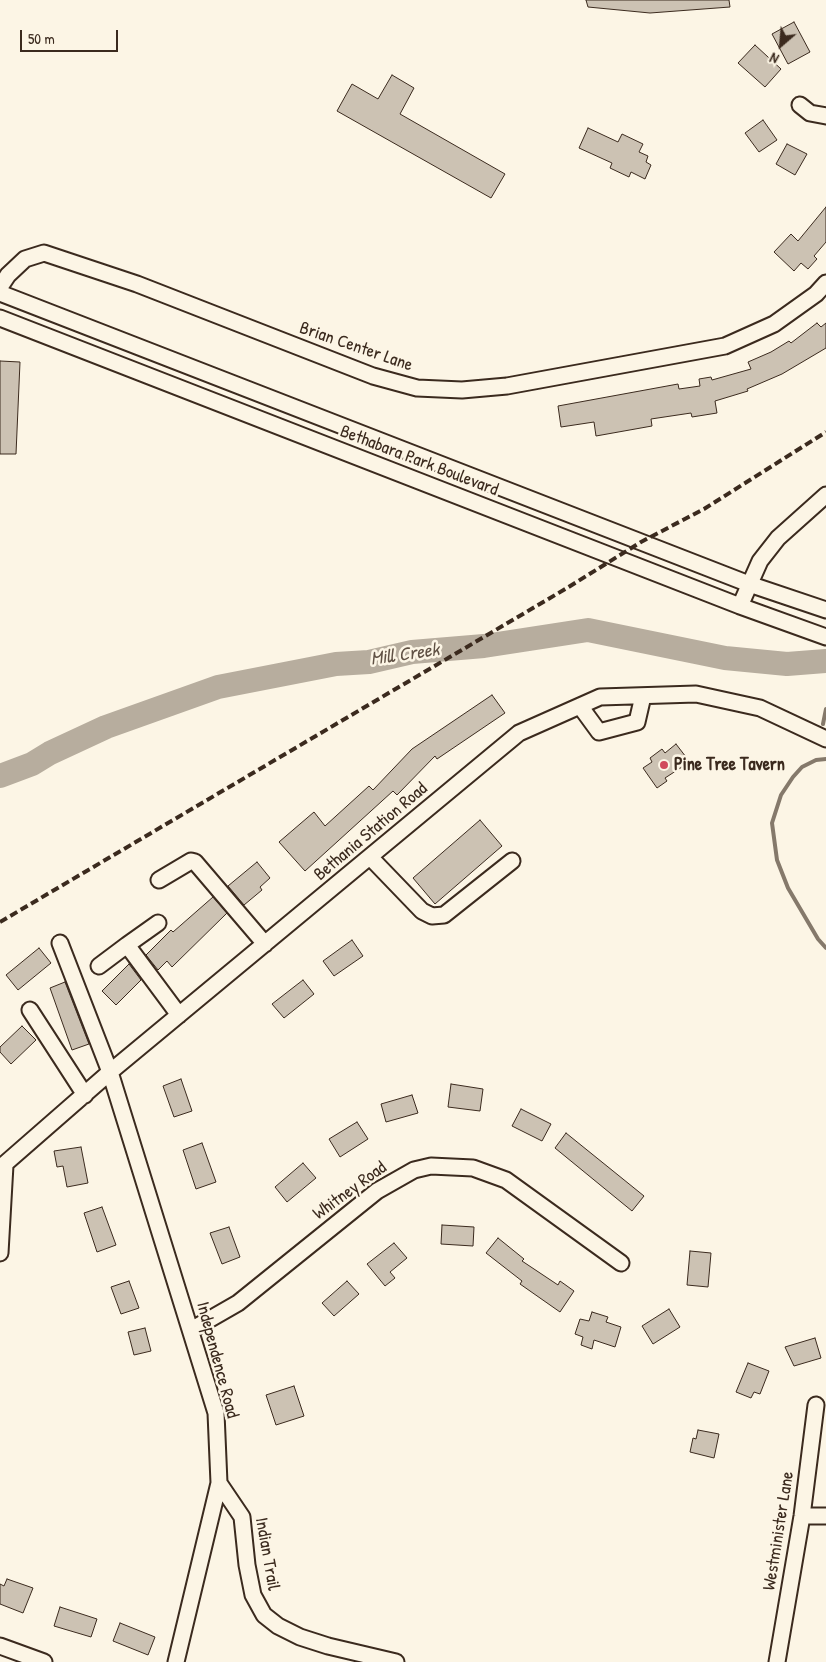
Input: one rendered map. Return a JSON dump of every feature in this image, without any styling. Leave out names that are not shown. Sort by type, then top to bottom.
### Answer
[{"type":"street","points":[[800,105],[810,113],[826,116]]},
{"type":"street","name":"Brian Center Lane","points":[[0,287],[8,275],[25,259],[44,253],[137,284],[373,376],[416,388],[462,390],[507,386],[725,346],[774,324],[816,294],[826,283]]},
{"type":"street","name":"Bethabara Park Boulevard","points":[[0,294],[749,584],[826,610]]},
{"type":"street","name":"Bethabara Park Boulevard","points":[[0,318],[740,606],[826,637]]},
{"type":"street","points":[[740,606],[760,561],[778,538],[826,495]]},
{"type":"street","name":"Bethania Station Road","points":[[2,1167],[110,1072],[519,733],[600,697],[696,694],[760,708],[826,739]]},
{"type":"street","points":[[580,706],[598,732],[637,722],[643,696]]},
{"type":"street","points":[[370,857],[422,911],[432,916],[444,915],[512,861]]},
{"type":"street","points":[[160,880],[191,861],[195,862],[265,944]]},
{"type":"street","points":[[99,966],[158,924]]},
{"type":"street","name":"Independence Road","points":[[60,943],[110,1072],[216,1413],[219,1483],[176,1662]]},
{"type":"street","points":[[127,945],[179,1015]]},
{"type":"street","points":[[30,1010],[85,1094]]},
{"type":"street","name":"Whitney Road","points":[[190,1330],[238,1303],[377,1191],[406,1174],[431,1166],[473,1168],[506,1180],[621,1263]]},
{"type":"street","points":[[0,1253],[2,1167]]},
{"type":"street","name":"Westminister Lane","points":[[777,1662],[802,1516],[816,1405]]},
{"type":"street","name":"Indian Trail","points":[[219,1483],[242,1517],[247,1565],[253,1595],[264,1615],[278,1626],[300,1637],[328,1646],[396,1662]]},
{"type":"street","points":[[802,1516],[826,1516]]},
{"type":"street","points":[[0,1646],[44,1662]]},
{"type":"building","points":[[586,0],[729,0],[730,7],[650,13],[588,7]]},
{"type":"building","points":[[794,22],[810,52],[788,64],[772,34]]},
{"type":"building","points":[[755,45],[781,69],[765,87],[738,63]]},
{"type":"building","points":[[392,75],[414,88],[400,114],[505,174],[491,198],[337,111],[352,84],[378,99]]},
{"type":"building","points":[[763,120],[777,140],[759,152],[745,133]]},
{"type":"building","points":[[588,128],[618,142],[622,134],[643,144],[639,152],[648,156],[646,162],[651,165],[645,179],[631,172],[629,177],[610,168],[612,163],[579,148]]},
{"type":"building","points":[[787,144],[807,154],[795,175],[776,164]]},
{"type":"building","points":[[826,207],[826,242],[814,256],[817,259],[808,269],[801,263],[794,271],[774,252],[791,234],[798,241]]},
{"type":"building","points":[[817,323],[821,327],[826,323],[826,348],[782,374],[747,389],[748,391],[715,401],[717,413],[692,417],[691,413],[651,419],[652,426],[596,436],[594,422],[561,427],[558,406],[678,384],[679,389],[700,386],[699,379],[711,377],[712,380],[751,369],[748,362],[771,352],[789,341],[791,343]]},
{"type":"building","points":[[0,361],[20,362],[16,454],[0,454]]},
{"type":"building","points":[[492,695],[505,713],[437,759],[435,756],[397,795],[393,791],[305,871],[279,842],[314,812],[325,826],[369,786],[373,790],[412,749]]},
{"type":"building","name":"Pine Tree Tavern","points":[[676,744],[686,757],[678,763],[682,767],[665,778],[667,781],[657,788],[643,768],[652,762],[650,758],[662,749],[665,753]]},
{"type":"building","points":[[480,820],[502,846],[435,904],[413,878]]},
{"type":"building","points":[[257,862],[270,878],[260,887],[262,890],[244,905],[228,886]]},
{"type":"building","points":[[213,897],[227,913],[172,967],[167,961],[158,970],[146,955],[171,930],[173,932]]},
{"type":"building","points":[[352,940],[363,956],[334,976],[323,961]]},
{"type":"building","points":[[39,948],[51,963],[18,990],[6,975]]},
{"type":"building","points":[[129,964],[141,980],[116,1005],[102,991]]},
{"type":"building","points":[[303,980],[314,994],[284,1018],[272,1004]]},
{"type":"building","points":[[65,982],[89,1044],[72,1050],[50,988]]},
{"type":"building","points":[[22,1026],[36,1040],[11,1064],[0,1052],[0,1047]]},
{"type":"building","points":[[181,1079],[192,1111],[174,1117],[163,1086]]},
{"type":"building","points":[[451,1084],[483,1089],[480,1111],[448,1107]]},
{"type":"building","points":[[412,1095],[418,1113],[386,1122],[381,1104]]},
{"type":"building","points":[[521,1109],[551,1124],[542,1141],[512,1126]]},
{"type":"building","points":[[357,1122],[368,1139],[340,1157],[329,1139]]},
{"type":"building","points":[[566,1133],[644,1196],[632,1211],[555,1148]]},
{"type":"building","points":[[202,1143],[216,1182],[196,1189],[183,1150]]},
{"type":"building","points":[[81,1147],[88,1183],[67,1187],[63,1166],[57,1167],[54,1151]]},
{"type":"building","points":[[303,1163],[316,1178],[287,1202],[275,1187]]},
{"type":"building","points":[[102,1207],[116,1245],[97,1252],[84,1213]]},
{"type":"building","points":[[442,1225],[474,1227],[473,1246],[441,1244]]},
{"type":"building","points":[[229,1227],[240,1257],[222,1264],[210,1233]]},
{"type":"building","points":[[498,1238],[524,1259],[522,1261],[558,1285],[560,1281],[574,1291],[560,1312],[520,1284],[522,1281],[486,1253]]},
{"type":"building","points":[[394,1243],[407,1258],[390,1272],[395,1278],[385,1286],[367,1264]]},
{"type":"building","points":[[690,1251],[711,1253],[708,1287],[687,1285]]},
{"type":"building","points":[[129,1281],[139,1308],[121,1314],[111,1287]]},
{"type":"building","points":[[347,1281],[359,1294],[334,1316],[322,1303]]},
{"type":"building","points":[[669,1309],[680,1327],[653,1344],[642,1326]]},
{"type":"building","points":[[592,1312],[608,1317],[606,1322],[621,1327],[615,1347],[594,1340],[592,1349],[581,1345],[583,1337],[575,1334],[580,1319],[589,1321]]},
{"type":"building","points":[[145,1328],[151,1351],[134,1355],[128,1332]]},
{"type":"building","points":[[815,1338],[821,1358],[794,1366],[785,1347]]},
{"type":"building","points":[[748,1363],[769,1371],[760,1394],[754,1392],[751,1398],[736,1392]]},
{"type":"building","points":[[294,1386],[304,1416],[276,1425],[266,1395]]},
{"type":"building","points":[[698,1430],[719,1434],[714,1458],[690,1452],[693,1438],[696,1439]]},
{"type":"building","points":[[7,1579],[33,1588],[23,1613],[0,1604],[0,1584],[4,1586]]},
{"type":"building","points":[[60,1607],[97,1619],[91,1637],[54,1626]]},
{"type":"building","points":[[120,1623],[155,1637],[148,1655],[113,1641]]},
{"type":"waterway","name":"Mill Creek","points":[[0,776],[32,764],[50,753],[106,727],[218,687],[336,664],[369,662],[412,652],[484,646],[588,630],[725,658],[787,664],[826,661]]},
{"type":"waterway","points":[[823,724],[826,709]]},
{"type":"waterway","points":[[826,759],[816,760],[802,767],[793,777],[781,795],[772,823],[777,860],[788,888],[818,939],[826,948]]},
{"type":"railway","points":[[0,922],[567,588],[641,542],[704,509],[826,432]]},
{"type":"place","name":"Pine Tree Tavern","points":[[664,765]]}]
